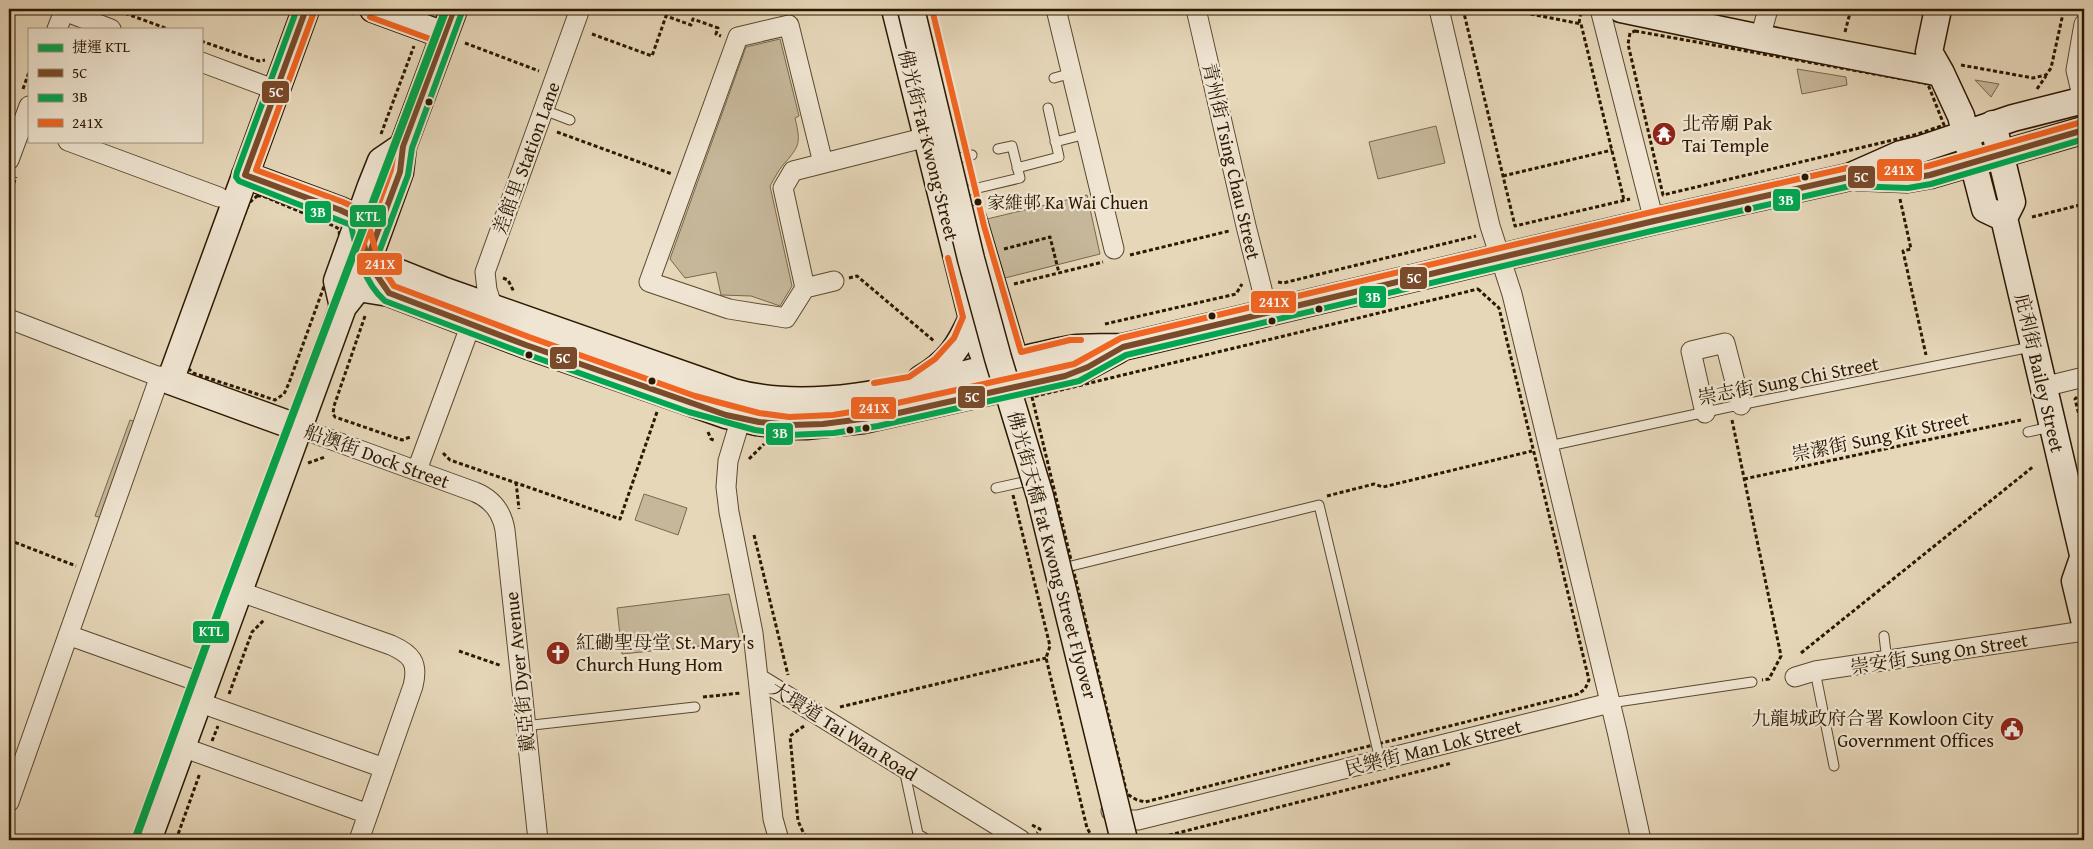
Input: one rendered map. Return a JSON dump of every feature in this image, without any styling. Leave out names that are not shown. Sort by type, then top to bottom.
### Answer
[{"type":"main road","points":[[165,378],[245,175],[306,9]]},
{"type":"main road","points":[[372,9],[457,43]]},
{"type":"main road","points":[[356,301],[337,281],[381,161],[457,43],[454,9]]},
{"type":"main road","name":"佛光街 Fat Kwong Street","points":[[896,9],[931,136],[955,159]]},
{"type":"main road","name":"佛光街天橋 Fat Kwong Street Flyover","points":[[899,9],[975,316],[1031,499],[1118,832]]},
{"type":"main road","name":"佛光街天橋 Fat Kwong Street Flyover","points":[[912,9],[971,259],[998,358],[1040,496],[1118,832]]},
{"type":"main road","name":"佛光街 Fat Kwong Street","points":[[923,9],[955,159],[954,194],[972,318],[1006,376]]},
{"type":"main road","points":[[1621,9],[1760,38],[1936,65]]},
{"type":"main road","points":[[1938,9],[1936,65],[1961,116],[1955,130]]},
{"type":"main road","points":[[367,260],[493,308],[700,381],[744,407],[789,426],[834,424],[891,415],[1006,376],[1072,349],[1123,347],[1654,221],[1849,177],[1955,130],[1992,124],[2084,100]]},
{"type":"main road","name":"庇利街 Bailey Street","points":[[1992,124],[2012,202],[2004,218],[2043,387],[2040,429],[2084,559],[2075,581],[2084,619]]},
{"type":"main road","points":[[1955,130],[1973,163],[1985,209],[2004,218]]},
{"type":"main road","points":[[1849,177],[1907,179],[1930,175],[2084,130]]},
{"type":"main road","points":[[148,840],[238,591],[300,428],[356,301],[367,260],[400,172],[392,142]]},
{"type":"main road","points":[[245,175],[340,210],[359,219]]},
{"type":"main road","name":"佛光街 Fat Kwong Street","points":[[954,194],[1006,376]]},
{"type":"main road","points":[[359,219],[367,260],[389,293],[692,404],[744,407],[859,396],[912,385],[1006,376]]},
{"type":"main road","points":[[356,301],[389,293]]},
{"type":"main road","points":[[912,385],[941,366],[952,355],[961,343],[972,318]]},
{"type":"main road","name":"船澳街 Dock Street","points":[[165,378],[300,428]]},
{"type":"street","name":"差館里 Station Lane","points":[[493,308],[487,290],[485,272],[580,9]]},
{"type":"street","points":[[1056,9],[1063,76],[1086,134],[1114,249]]},
{"type":"street","name":"青州街 Tsing Chau Street","points":[[1196,9],[1268,313]]},
{"type":"street","points":[[1439,9],[1489,220],[1512,294],[1549,446],[1641,840]]},
{"type":"street","points":[[1600,9],[1654,221]]},
{"type":"street","points":[[1760,38],[1768,9]]},
{"type":"street","points":[[62,16],[107,28]]},
{"type":"street","points":[[823,163],[788,24],[738,37],[649,282],[729,310],[786,318],[805,288],[834,281]]},
{"type":"street","points":[[2084,24],[2076,70],[2084,100]]},
{"type":"street","points":[[202,62],[276,90]]},
{"type":"street","points":[[9,160],[25,125],[28,111]]},
{"type":"street","points":[[805,288],[782,188],[793,171],[931,136]]},
{"type":"street","points":[[71,142],[220,197]]},
{"type":"street","points":[[9,319],[165,378],[91,572],[9,802]]},
{"type":"street","points":[[417,470],[471,324]]},
{"type":"street","points":[[1705,413],[1690,351],[1725,343],[1736,412]]},
{"type":"street","points":[[1006,376],[1019,483],[1051,571],[1106,801],[1112,812],[1118,832]]},
{"type":"street","points":[[2043,387],[2084,377]]},
{"type":"street","name":"大環道 Tai Wan Road","points":[[744,407],[727,467],[727,500],[753,634],[758,678],[1021,840]]},
{"type":"street","name":"船澳街 Dock Street","points":[[300,428],[483,495],[496,506]]},
{"type":"street","name":"戴亞街 Dyer Avenue","points":[[496,506],[505,530],[524,706],[524,726],[538,840]]},
{"type":"street","points":[[238,591],[391,645],[400,649],[412,659],[415,667],[415,680],[359,840]]},
{"type":"street","name":"崇安街 Sung On Street","points":[[1795,677],[1815,672],[2084,631]]},
{"type":"street","points":[[68,635],[384,768]]},
{"type":"street","points":[[758,678],[773,819],[778,840]]},
{"type":"street","name":"民樂街 Man Lok Street","points":[[1118,832],[1131,821],[1610,703]]},
{"type":"street","points":[[182,747],[368,814]]},
{"type":"lane","points":[[1017,168],[1059,157],[1048,108]]},
{"type":"lane","points":[[544,110],[570,120]]},
{"type":"lane","points":[[1055,142],[1086,134]]},
{"type":"lane","points":[[954,194],[1020,178],[1012,146],[998,149]]},
{"type":"lane","name":"崇志街 Sung Chi Street","points":[[1549,446],[1705,413],[1736,412],[1929,368],[2034,347]]},
{"type":"lane","points":[[996,488],[1019,483]]},
{"type":"lane","points":[[1051,571],[1319,505],[1380,760]]},
{"type":"lane","points":[[1884,636],[1887,661]]},
{"type":"lane","points":[[1815,672],[1834,766]]},
{"type":"lane","name":"民樂街 Man Lok Street","points":[[1610,703],[1752,682]]},
{"type":"lane","points":[[524,726],[695,708]]},
{"type":"lane","points":[[904,769],[917,837],[928,840]]},
{"type":"path","points":[[111,9],[165,28]]},
{"type":"path","points":[[1463,9],[1515,226],[1624,200],[1580,23],[1582,9]]},
{"type":"path","points":[[1505,9],[1580,23]]},
{"type":"path","points":[[1843,41],[1851,9]]},
{"type":"path","points":[[2029,92],[2037,89],[2051,68],[2064,9]]},
{"type":"path","points":[[592,34],[652,56],[666,16],[691,25],[693,19],[710,25],[718,28],[716,34],[736,41]]},
{"type":"path","points":[[1635,31],[1917,81],[1929,87],[1955,130],[1918,134],[1663,195],[1628,38],[1630,33],[1635,31]]},
{"type":"path","points":[[202,41],[259,61],[266,59],[271,54]]},
{"type":"path","points":[[392,142],[414,46],[413,41]]},
{"type":"path","points":[[457,43],[547,74]]},
{"type":"path","points":[[1936,65],[2033,78],[2046,75]]},
{"type":"path","points":[[557,132],[686,180]]},
{"type":"path","points":[[1503,176],[1612,150]]},
{"type":"path","points":[[263,196],[334,226],[339,229],[340,244],[284,394],[275,400],[269,399],[193,373],[188,368],[189,358],[249,203],[253,198],[263,196]]},
{"type":"path","points":[[1899,196],[1911,249],[1903,251],[1929,368]]},
{"type":"path","points":[[2032,217],[2084,204]]},
{"type":"path","points":[[1276,273],[1278,282],[1283,283],[1476,236]]},
{"type":"path","points":[[997,250],[1050,237],[1059,273]]},
{"type":"path","points":[[834,281],[857,276],[937,343]]},
{"type":"path","points":[[508,280],[514,293],[519,298]]},
{"type":"path","points":[[1319,505],[1324,496],[1374,484],[1383,487],[1533,451],[1589,680],[1585,689],[1578,694],[1155,800],[1146,802],[1137,800],[1127,794],[1032,398],[1463,292]]},
{"type":"path","points":[[356,301],[332,414],[335,417],[402,440],[415,434]]},
{"type":"path","points":[[2075,399],[2084,435]]},
{"type":"path","points":[[441,447],[445,457],[450,460],[620,519],[660,405]]},
{"type":"path","points":[[1736,412],[1744,479],[1781,656],[1769,679]]},
{"type":"path","name":"崇潔街 Sung Kit Street","points":[[1744,479],[2022,420]]},
{"type":"path","points":[[706,427],[711,440],[752,454],[748,461]]},
{"type":"path","points":[[1802,653],[2034,466]]},
{"type":"path","points":[[1019,483],[1050,646],[1046,658],[1087,828],[1094,840]]},
{"type":"path","points":[[753,532],[789,681]]},
{"type":"path","points":[[9,540],[91,572]]},
{"type":"path","points":[[262,620],[267,619]]},
{"type":"path","points":[[459,651],[503,667]]},
{"type":"path","points":[[831,709],[1046,658]]},
{"type":"path","points":[[806,724],[790,736],[798,821],[804,834],[811,840]]},
{"type":"path","points":[[1150,840],[1460,761]]},
{"type":"path","points":[[9,833],[28,840]]},
{"type":"shaded area","points":[[780,39],[799,116],[795,118],[798,144],[770,186],[792,286],[780,306],[751,296],[721,295],[716,272],[685,278],[670,259],[746,47]]},
{"type":"shaded area","points":[[1797,69],[1846,77],[1847,85],[1802,94]]},
{"type":"shaded area","points":[[1975,80],[1999,84],[1991,97]]},
{"type":"shaded area","points":[[1436,126],[1445,163],[1378,179],[1369,142]]},
{"type":"shaded area","points":[[1087,195],[1100,254],[1005,278],[987,219]]},
{"type":"shaded area","points":[[130,420],[137,422],[102,518],[95,516]]},
{"type":"shaded area","points":[[644,494],[687,508],[678,535],[635,520]]},
{"type":"shaded area","points":[[729,594],[740,642],[622,654],[617,608]]},
{"type":"metro line","name":"KTL","points":[[135,840],[223,599],[446,9]]},
{"type":"transit line","name":"3B","points":[[297,9],[237,172],[236,177],[239,181],[351,225],[366,276],[377,293],[385,301],[523,353],[689,412],[755,430],[789,435],[834,433],[878,426],[1079,381],[1126,355],[1850,186],[1908,188],[1931,184],[2084,139]]},
{"type":"transit line","name":"5C","points":[[245,175],[306,9]]},
{"type":"transit line","name":"5C","points":[[367,260],[400,172],[403,146],[454,9]]},
{"type":"transit line","name":"241X","points":[[932,9],[984,226],[1021,352],[1070,340],[1081,340]]},
{"type":"transit line","name":"241X","points":[[314,12],[256,170],[365,212],[379,263],[394,286],[529,337],[695,396],[759,413],[789,417],[833,415],[875,408],[1074,364],[1121,338],[1652,212],[1847,168],[1906,170],[1928,166],[2082,122]]},
{"type":"transit line","name":"3B","points":[[375,263],[408,175],[412,148],[462,12]]},
{"type":"transit line","name":"241X","points":[[359,257],[391,170],[395,143],[433,40],[370,17]]},
{"type":"transit line","name":"5C","points":[[359,219],[371,267],[389,293],[526,345],[726,415],[759,422],[791,425],[823,424],[885,416],[1065,376],[1088,367],[1123,347],[1654,221],[1849,177],[1907,179],[1930,175],[2084,130]]},
{"type":"transit line","name":"5C","points":[[245,175],[340,210],[359,219]]},
{"type":"transit line","name":"241X","points":[[874,383],[909,377],[935,359],[954,338],[963,317],[948,258]]},
{"type":"place","name":"北帝廟 Pak Tai Temple","points":[[1664,134]]},
{"type":"place","name":"家維邨 Ka Wai Chuen","points":[[978,202]]},
{"type":"place","name":"紅磡聖母堂 St. Mary's Church Hung Hom","points":[[558,653]]},
{"type":"place","name":"九龍城政府合署 Kowloon City Government Offices","points":[[2012,729]]}]
